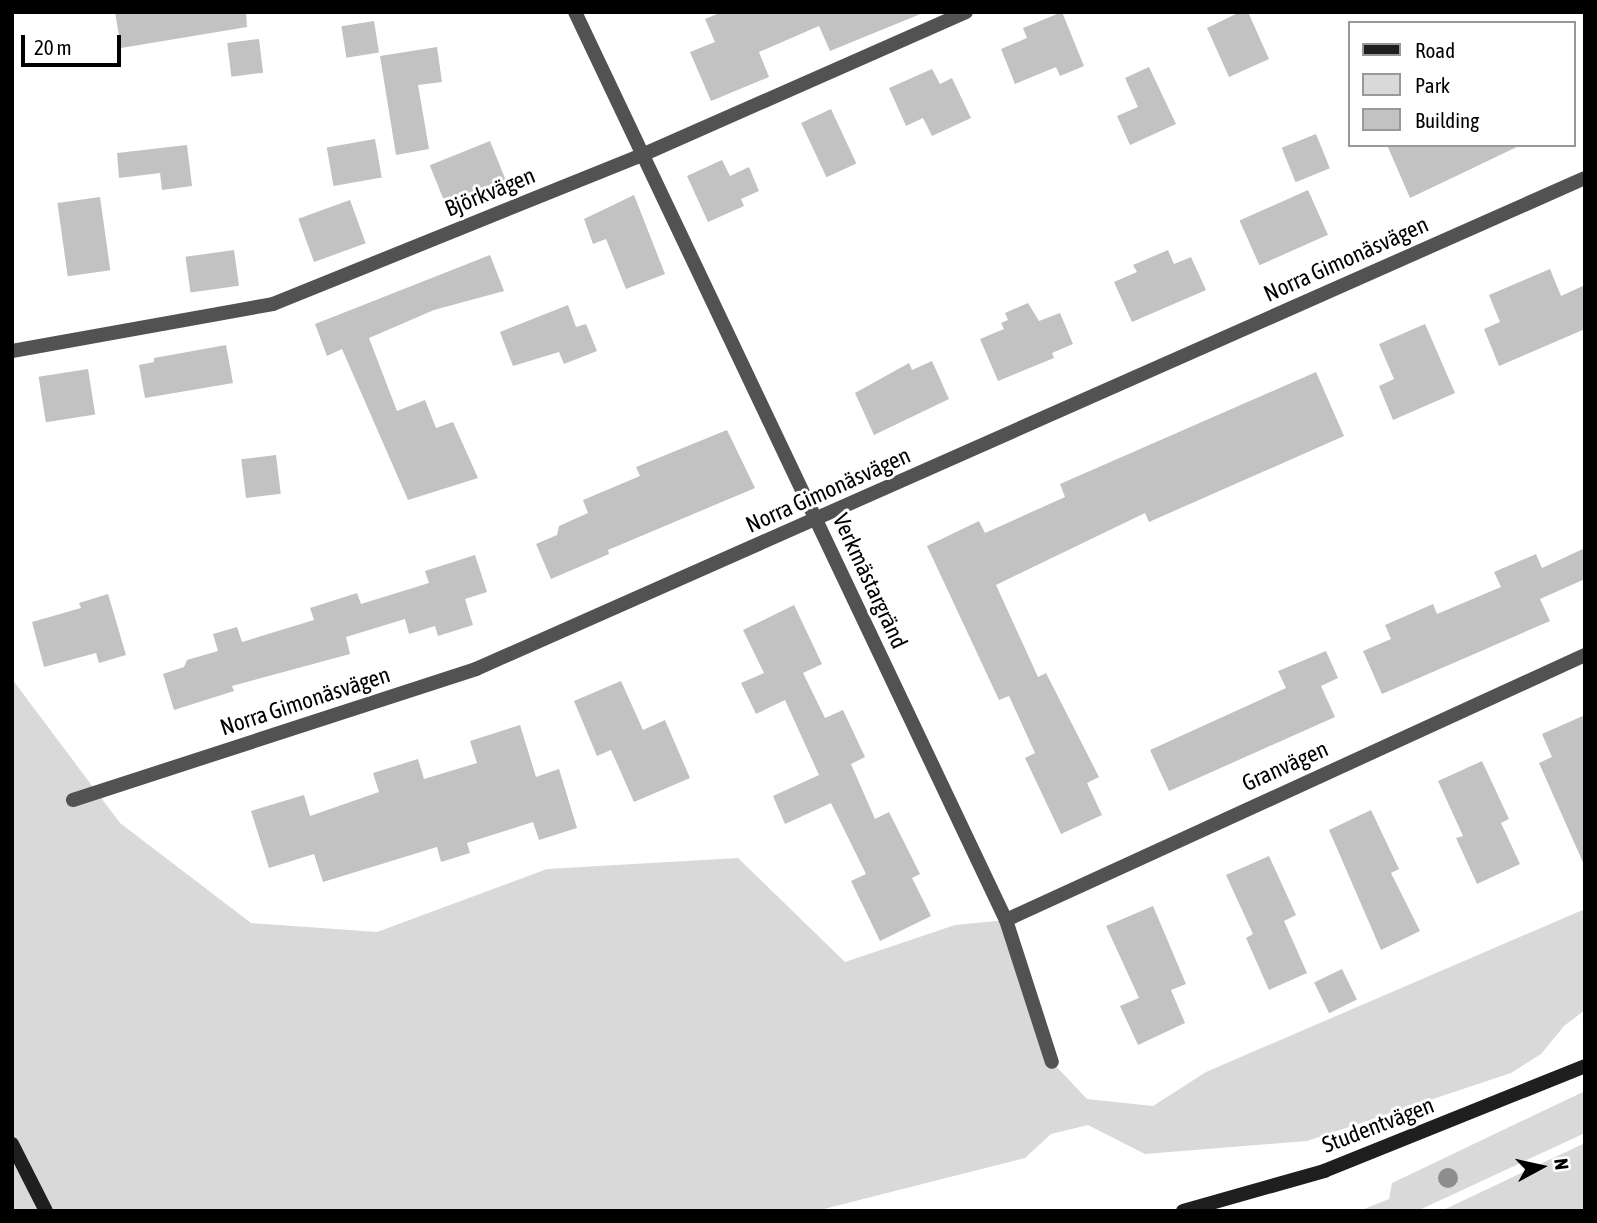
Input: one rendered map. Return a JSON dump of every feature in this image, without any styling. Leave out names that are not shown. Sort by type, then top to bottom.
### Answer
[{"type":"street","name":"Verkmästargränd","points":[[575,12],[1006,920],[1052,1062]]},
{"type":"street","name":"Björkvägen","points":[[12,351],[274,304],[642,155],[966,12]]},
{"type":"street","name":"Norra Gimonäsvägen","points":[[73,800],[476,669],[816,521],[1585,178]]},
{"type":"street","name":"Granvägen","points":[[1006,920],[1585,655]]},
{"type":"street","name":"Studentvägen","points":[[1182,1211],[1324,1171],[1585,1066]]},
{"type":"street","points":[[12,1144],[46,1211]]},
{"type":"green space","points":[[12,679],[120,823],[251,923],[377,932],[547,869],[738,858],[845,962],[955,925],[1006,920],[1052,1062],[1087,1099],[1153,1106],[1206,1072],[1585,909],[1585,1010],[1564,1026],[1541,1054],[1511,1073],[1307,1141],[1145,1154],[1088,1125],[1051,1134],[1025,1158],[816,1211],[12,1211]]},
{"type":"green space","points":[[1585,1091],[1585,1133],[1417,1211],[1359,1211],[1389,1199],[1392,1183]]},
{"type":"green space","points":[[1585,1143],[1585,1211],[1441,1211]]},
{"type":"building","points":[[115,12],[246,12],[247,27],[121,48]]},
{"type":"building","points":[[722,12],[923,13],[830,51],[819,26],[759,52],[769,77],[711,101],[690,52],[715,42],[705,19]]},
{"type":"building","points":[[1062,12],[1084,66],[1060,76],[1056,67],[1015,84],[1001,49],[1027,38],[1023,28]]},
{"type":"building","points":[[1240,12],[1248,12],[1269,59],[1229,77],[1207,28]]},
{"type":"building","points":[[374,21],[379,53],[346,58],[341,26]]},
{"type":"building","points":[[259,39],[263,73],[231,77],[227,43]]},
{"type":"building","points":[[437,47],[442,82],[418,85],[429,149],[396,155],[380,56]]},
{"type":"building","points":[[1149,67],[1176,124],[1130,145],[1117,116],[1138,107],[1125,78]]},
{"type":"building","points":[[932,69],[940,84],[952,78],[971,118],[932,136],[923,118],[906,126],[889,88]]},
{"type":"building","points":[[831,109],[856,163],[826,177],[801,123]]},
{"type":"building","points":[[1316,134],[1330,168],[1296,182],[1282,148]]},
{"type":"building","points":[[375,139],[382,177],[334,186],[327,148]]},
{"type":"building","points":[[490,141],[507,184],[447,208],[430,165]]},
{"type":"building","points":[[187,145],[192,186],[162,190],[160,173],[119,178],[117,153]]},
{"type":"building","points":[[1388,147],[1517,147],[1410,198]]},
{"type":"building","points":[[722,160],[730,176],[749,167],[759,191],[741,199],[744,206],[708,222],[687,176]]},
{"type":"building","points":[[1308,190],[1328,235],[1259,265],[1239,221]]},
{"type":"building","points":[[634,195],[665,274],[626,289],[606,239],[593,244],[584,219]]},
{"type":"building","points":[[100,197],[110,270],[68,276],[57,203]]},
{"type":"building","points":[[350,200],[366,243],[314,262],[298,219]]},
{"type":"building","points":[[234,250],[239,286],[190,292],[185,257]]},
{"type":"building","points":[[1168,250],[1174,264],[1191,257],[1206,290],[1132,322],[1114,282],[1137,272],[1133,265]]},
{"type":"building","points":[[490,255],[504,291],[434,310],[369,338],[397,411],[425,400],[436,428],[453,422],[478,478],[408,500],[342,349],[327,356],[315,324]]},
{"type":"building","points":[[1550,269],[1561,296],[1585,285],[1585,329],[1499,366],[1484,329],[1500,322],[1489,295]]},
{"type":"building","points":[[1028,303],[1039,321],[1060,313],[1073,344],[1052,353],[1054,358],[998,381],[980,339],[1004,329],[1001,323],[1008,320],[1005,313]]},
{"type":"building","points":[[568,305],[576,327],[586,324],[597,351],[564,364],[559,352],[513,366],[500,332]]},
{"type":"building","points":[[1425,324],[1455,393],[1393,420],[1379,386],[1394,379],[1379,344]]},
{"type":"building","points":[[226,345],[233,383],[145,398],[139,365],[154,362],[154,358]]},
{"type":"building","points":[[932,361],[949,399],[874,435],[855,393],[909,363],[912,370]]},
{"type":"building","points":[[88,369],[95,414],[46,422],[39,377]]},
{"type":"building","points":[[1316,372],[1344,436],[1149,522],[1145,513],[996,585],[1038,677],[1046,673],[1099,777],[1087,783],[1102,815],[1061,834],[1025,758],[1035,753],[1009,696],[999,700],[927,546],[979,521],[985,533],[1065,497],[1060,484]]},
{"type":"building","points":[[727,430],[755,488],[608,550],[609,554],[551,579],[536,544],[557,535],[559,526],[588,513],[583,500],[640,476],[636,467]]},
{"type":"building","points":[[276,455],[281,494],[246,498],[241,459]]},
{"type":"building","points":[[1585,548],[1585,579],[1540,599],[1550,621],[1382,694],[1363,651],[1391,639],[1385,625],[1433,604],[1437,614],[1501,587],[1494,572],[1536,554],[1542,568]]},
{"type":"building","points":[[475,555],[487,592],[465,599],[473,625],[438,636],[435,626],[409,634],[405,619],[346,637],[350,654],[232,686],[234,691],[174,710],[163,674],[184,667],[187,660],[218,651],[213,634],[237,627],[242,642],[314,620],[310,608],[357,593],[361,604],[429,583],[425,571]]},
{"type":"building","points":[[108,594],[126,655],[99,663],[96,653],[44,667],[32,622],[81,608],[79,603]]},
{"type":"building","points":[[794,605],[822,664],[803,673],[825,718],[843,710],[865,757],[851,764],[875,819],[889,812],[920,874],[912,878],[931,916],[880,941],[851,881],[866,874],[831,803],[785,824],[773,796],[819,775],[785,700],[756,714],[741,683],[764,673],[743,630]]},
{"type":"building","points":[[1326,651],[1338,678],[1321,686],[1335,717],[1169,791],[1150,750],[1286,688],[1278,671]]},
{"type":"building","points":[[621,681],[643,730],[665,720],[690,778],[634,802],[611,750],[597,756],[574,701]]},
{"type":"building","points":[[1585,715],[1585,867],[1539,763],[1552,757],[1542,734]]},
{"type":"building","points":[[520,725],[536,777],[559,769],[577,828],[539,840],[533,822],[467,843],[470,853],[441,862],[437,847],[323,882],[314,854],[269,868],[251,811],[304,795],[310,816],[379,792],[373,773],[418,759],[424,779],[477,763],[470,741]]},
{"type":"building","points":[[1482,761],[1509,819],[1501,823],[1520,864],[1477,884],[1456,838],[1463,836],[1438,781]]},
{"type":"building","points":[[1371,810],[1399,869],[1391,873],[1420,931],[1381,950],[1329,830]]},
{"type":"building","points":[[1269,856],[1296,915],[1284,921],[1307,973],[1269,990],[1246,938],[1253,934],[1226,875]]},
{"type":"building","points":[[1153,906],[1186,984],[1171,990],[1185,1023],[1138,1045],[1120,1006],[1139,998],[1106,926]]},
{"type":"building","points":[[1342,969],[1357,1000],[1329,1013],[1314,983]]}]
